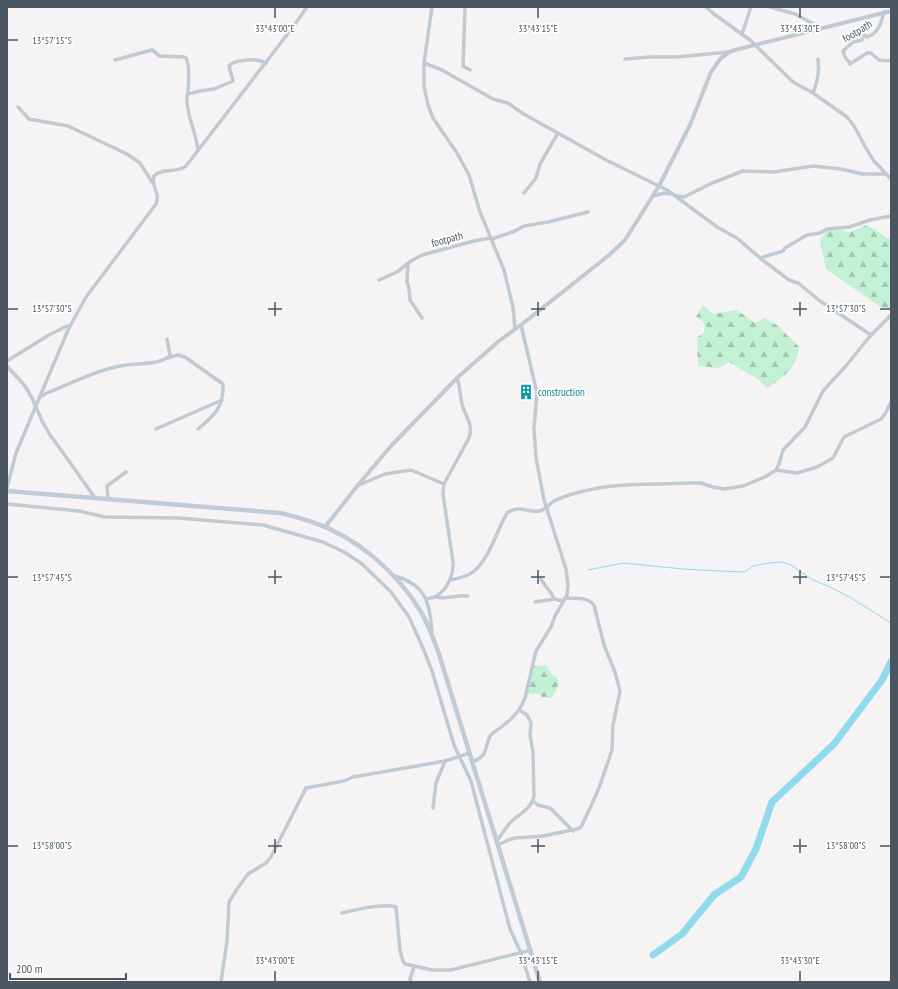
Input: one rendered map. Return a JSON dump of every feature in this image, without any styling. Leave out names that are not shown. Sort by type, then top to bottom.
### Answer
[{"type":"main road","points":[[7,490],[262,511],[302,518],[325,527],[362,548],[374,557],[394,576],[414,601],[432,634],[540,982]]},
{"type":"street","points":[[153,182],[154,176],[159,172],[183,168],[198,151],[307,7]]},
{"type":"street","points":[[432,7],[424,63],[425,94],[430,112],[440,129],[458,153],[467,171],[480,212],[505,274],[513,307],[515,329]]},
{"type":"street","points":[[465,7],[463,66],[470,70]]},
{"type":"street","points":[[706,7],[755,44],[788,78],[813,93],[847,117],[854,126],[867,150],[889,177]]},
{"type":"street","points":[[742,34],[751,7]]},
{"type":"street","points":[[770,7],[795,14],[821,28]]},
{"type":"street","points":[[325,527],[391,446],[457,378],[499,341],[620,246],[634,228],[659,186],[690,125],[712,72],[721,58],[731,52],[755,44],[891,10]]},
{"type":"street","name":"footpath","points":[[884,12],[876,32],[868,37],[865,35],[862,36],[862,40],[853,42],[843,51],[845,57],[850,63],[867,53],[879,60],[891,60]]},
{"type":"street","points":[[116,60],[152,50],[160,56],[184,57],[187,61],[188,94],[186,101],[198,151]]},
{"type":"street","points":[[625,59],[731,52]]},
{"type":"street","points":[[813,93],[818,77],[818,59]]},
{"type":"street","points":[[188,94],[214,89],[233,80],[229,66],[231,63],[262,60],[266,63]]},
{"type":"street","points":[[424,63],[442,70],[493,99],[508,103],[522,113],[606,160],[674,195],[717,227],[737,238],[789,280],[798,283],[820,301],[871,334]]},
{"type":"street","points":[[7,490],[16,453],[40,398],[58,350],[70,326],[86,297],[156,204],[158,199],[158,194],[153,182],[140,164],[127,154],[68,126],[29,119],[18,107]]},
{"type":"street","points":[[524,193],[536,178],[540,164],[558,133]]},
{"type":"street","points":[[653,196],[664,193],[684,197],[712,183],[743,171],[774,172],[813,166],[841,169],[863,174],[884,174],[889,177]]},
{"type":"street","name":"footpath","points":[[379,280],[397,272],[422,255],[474,241],[490,238],[492,239],[515,231],[524,226],[548,222],[588,212]]},
{"type":"street","points":[[760,258],[783,251],[785,248],[807,235],[820,233],[829,228],[849,227],[870,220],[891,216]]},
{"type":"street","points":[[408,264],[407,281],[410,300],[422,318]]},
{"type":"street","points":[[450,580],[470,574],[476,570],[490,550],[507,513],[515,509],[537,511],[547,508],[554,501],[570,495],[616,485],[701,483],[713,487],[725,488],[754,483],[765,477],[776,470],[783,450],[806,427],[823,391],[845,367],[871,334],[891,315]]},
{"type":"street","points":[[472,762],[482,757],[487,748],[490,736],[505,725],[519,710],[525,698],[536,651],[548,634],[568,592],[567,573],[547,508],[536,458],[534,428],[537,399],[536,388],[521,325]]},
{"type":"street","points":[[7,362],[49,335],[70,326]]},
{"type":"street","points":[[167,339],[170,355],[167,358]]},
{"type":"street","points":[[40,398],[47,393],[108,369],[158,362],[178,355],[185,357],[223,384],[222,400],[218,411],[198,429]]},
{"type":"street","points":[[7,366],[25,386],[50,435],[96,498]]},
{"type":"street","points":[[436,597],[450,580],[453,571],[453,562],[442,496],[444,484],[470,434],[470,425],[463,406],[457,378]]},
{"type":"street","points":[[156,429],[222,400]]},
{"type":"street","points":[[776,470],[797,473],[809,470],[829,460],[835,456],[844,437],[881,419],[891,402]]},
{"type":"street","points":[[358,485],[385,474],[411,470],[444,484]]},
{"type":"street","points":[[108,499],[107,486],[126,472]]},
{"type":"street","points":[[7,504],[79,511],[105,517],[179,518],[263,525],[323,542],[344,552],[361,563],[384,585],[409,617],[423,648],[432,671],[454,745],[471,781],[510,929],[530,982]]},
{"type":"street","points":[[394,576],[412,582],[426,599],[430,610],[432,634]]},
{"type":"street","points":[[541,579],[547,590],[553,595],[554,600]]},
{"type":"street","points":[[426,599],[436,597],[443,599],[461,595],[468,596]]},
{"type":"street","points":[[498,843],[515,838],[543,836],[573,831],[580,827],[592,806],[612,750],[613,725],[620,691],[615,672],[604,645],[594,605],[591,601],[582,599],[535,602]]},
{"type":"street","points":[[498,843],[512,820],[524,812],[533,801],[533,752],[530,735],[531,723],[528,715],[519,710]]},
{"type":"street","points":[[221,982],[227,941],[230,902],[248,874],[266,863],[272,857],[306,788],[344,781],[353,777],[445,761],[470,753]]},
{"type":"street","points":[[433,808],[436,783],[445,761]]},
{"type":"street","points":[[533,801],[538,805],[550,808],[573,831]]},
{"type":"street","points":[[342,913],[369,908],[396,907],[402,958],[405,964],[414,967],[432,970],[451,970],[531,950]]},
{"type":"street","points":[[411,982],[410,979],[414,967]]},
{"type":"green space","points":[[867,225],[891,240],[891,308],[882,308],[826,269],[820,240],[829,228],[850,232]]},
{"type":"green space","points":[[703,305],[713,314],[737,310],[755,323],[765,318],[778,326],[799,347],[798,355],[789,371],[767,388],[759,380],[729,362],[719,368],[698,366],[697,337],[704,333],[705,326],[702,321],[696,317]]},
{"type":"green space","points":[[546,665],[552,675],[558,678],[558,686],[552,698],[542,697],[535,693],[527,695],[534,666]]},
{"type":"waterway","points":[[588,570],[623,563],[683,569],[740,572],[746,571],[753,566],[781,562],[791,565],[813,580],[853,599],[891,623]]},
{"type":"waterway","points":[[653,955],[682,934],[714,895],[741,877],[756,849],[772,802],[834,744],[882,680],[891,662]]},
{"type":"place","name":"construction","points":[[526,392]]}]
